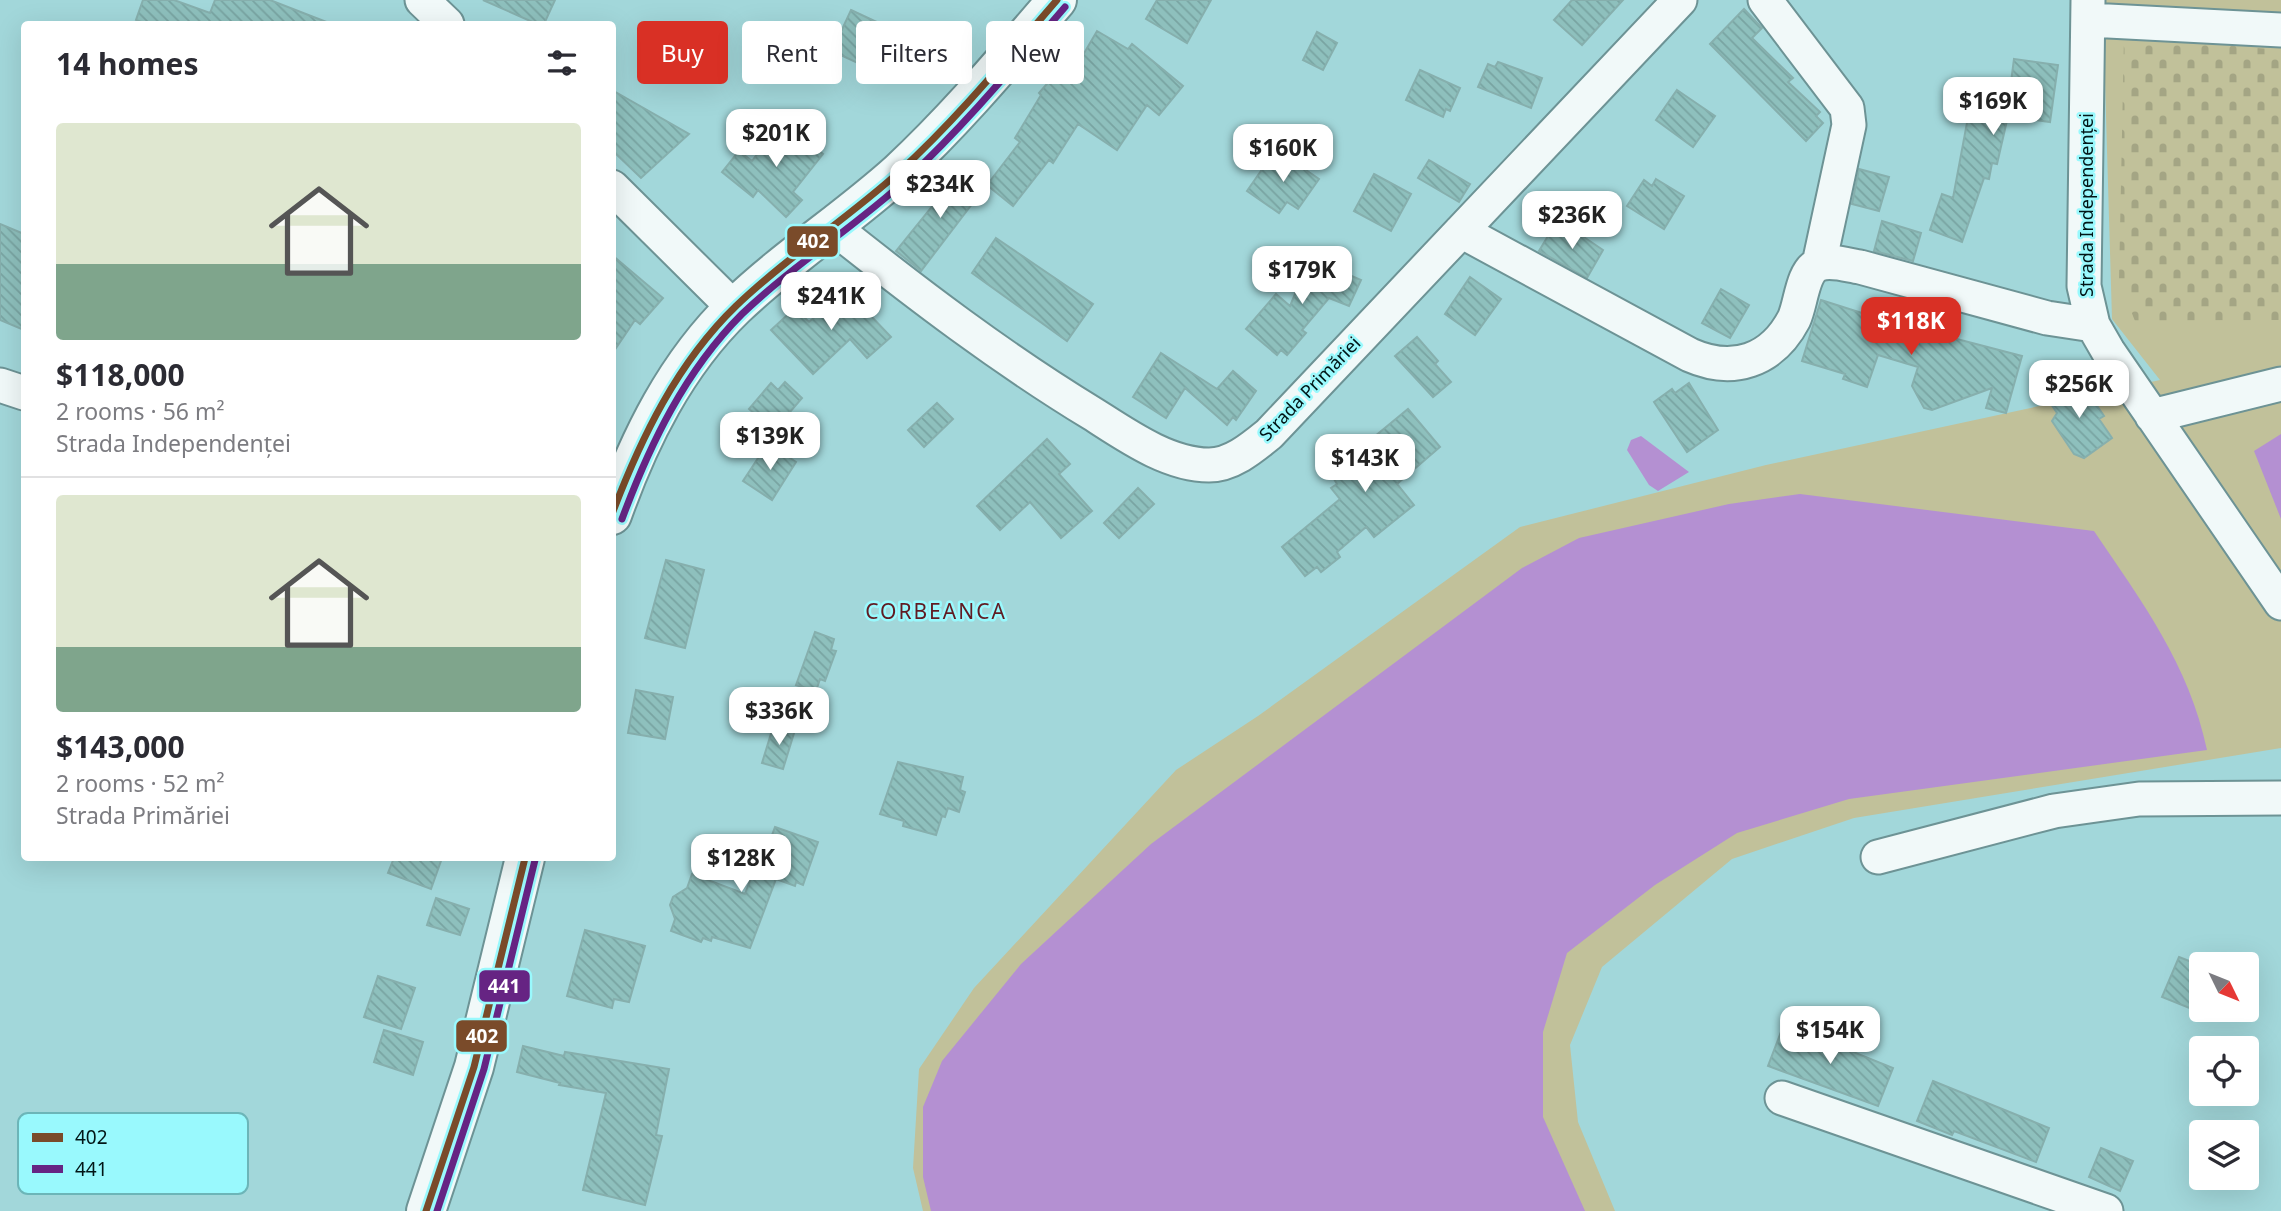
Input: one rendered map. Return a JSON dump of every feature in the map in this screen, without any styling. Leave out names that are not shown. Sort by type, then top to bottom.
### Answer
[{"type":"main road","points":[[616,504],[627,474],[659,408],[692,359],[734,308],[897,174],[949,123],[1057,0]]},
{"type":"main road","points":[[426,1211],[474,1066],[524,861]]},
{"type":"street","points":[[422,0],[444,21]]},
{"type":"street","name":"Strada Primăriei","points":[[833,227],[1024,372],[1129,437],[1176,459],[1212,466],[1233,459],[1269,433],[1680,0]]},
{"type":"street","points":[[1765,0],[1847,108],[1849,125],[1819,264]]},
{"type":"street","points":[[2089,10],[2281,30]]},
{"type":"street","name":"Strada Independenței","points":[[2089,10],[2084,264],[2086,297],[2093,326],[2281,603]]},
{"type":"street","points":[[616,191],[734,308]]},
{"type":"street","points":[[1461,231],[1690,355],[1703,361],[1729,365],[1754,360],[1771,351],[1794,318],[1811,270],[1819,264],[1831,262],[1860,267],[2047,318],[2093,326]]},
{"type":"street","points":[[0,384],[21,392]]},
{"type":"street","points":[[2152,416],[2281,384]]},
{"type":"street","points":[[1878,857],[2054,811],[2139,799],[2281,797]]},
{"type":"street","points":[[1782,1098],[2106,1211]]},
{"type":"street","points":[[1944,1175],[2040,1211]]},
{"type":"green space","points":[[2096,0],[2281,0],[2281,748],[1854,818],[1732,859],[1602,967],[1570,1045],[1578,1122],[1615,1211],[923,1211],[913,1168],[919,1069],[974,988],[1176,770],[1258,716],[1520,527],[1766,465],[2160,380],[2112,319],[2105,82]]},
{"type":"green space","points":[[2124,37],[2281,50],[2281,320],[2135,321],[2119,281]]},
{"type":"shaded area","points":[[2281,434],[2281,519],[2254,451]]},
{"type":"shaded area","points":[[1641,436],[1689,472],[1658,491],[1649,485],[1627,450],[1631,440]]},
{"type":"shaded area","points":[[1800,494],[2094,531],[2146,609],[2176,662],[2199,719],[2207,750],[1849,799],[1737,833],[1655,885],[1567,953],[1543,1032],[1543,1117],[1585,1211],[931,1211],[923,1177],[923,1107],[942,1061],[1021,964],[1151,844],[1522,568],[1579,538],[1729,504]]},
{"type":"building","points":[[143,0],[174,0],[210,13],[215,0],[270,0],[324,21],[139,21],[136,20]]},
{"type":"building","points":[[483,0],[555,0],[545,21],[530,21]]},
{"type":"building","points":[[1157,0],[1211,0],[1187,43],[1146,19]]},
{"type":"building","points":[[1572,0],[1623,0],[1582,45],[1554,20]]},
{"type":"building","points":[[1744,9],[1762,28],[1752,38],[1793,78],[1788,82],[1820,112],[1816,116],[1823,123],[1806,141],[1710,44]]},
{"type":"building","points":[[851,10],[875,21],[856,21],[856,62],[842,56],[842,29]]},
{"type":"building","points":[[1097,31],[1128,49],[1132,44],[1183,86],[1159,115],[1147,105],[1117,150],[1078,124],[1053,163],[1049,160],[1013,206],[987,185],[1020,142],[1015,138],[1041,95],[1039,93],[1047,84],[1084,84],[1084,53]]},
{"type":"building","points":[[1317,32],[1337,43],[1323,70],[1303,60]]},
{"type":"building","points":[[2014,59],[2058,65],[2050,122],[2008,116],[1997,164],[1992,163],[1989,179],[1984,178],[1962,242],[1930,230],[1942,194],[1953,198],[1974,85],[2010,90]]},
{"type":"building","points":[[1498,62],[1542,78],[1531,108],[1478,87],[1488,64],[1495,67]]},
{"type":"building","points":[[1420,70],[1460,88],[1450,111],[1446,109],[1443,117],[1406,100]]},
{"type":"building","points":[[1677,90],[1715,116],[1693,147],[1656,120]]},
{"type":"building","points":[[616,92],[689,134],[641,178],[616,154]]},
{"type":"building","points":[[781,122],[823,154],[793,192],[802,200],[786,217],[758,190],[753,197],[722,172],[739,151],[752,161]]},
{"type":"building","points":[[1272,155],[1286,164],[1290,159],[1319,179],[1298,209],[1287,202],[1279,213],[1247,191]]},
{"type":"building","points":[[1429,160],[1470,184],[1459,202],[1418,178]]},
{"type":"building","points":[[954,169],[982,191],[921,271],[896,251],[943,193],[938,189]]},
{"type":"building","points":[[1859,169],[1889,177],[1879,211],[1852,204]]},
{"type":"building","points":[[1374,174],[1411,194],[1391,231],[1354,211]]},
{"type":"building","points":[[1656,179],[1684,196],[1664,229],[1627,206],[1644,180],[1652,186]]},
{"type":"building","points":[[1882,221],[1921,233],[1913,261],[1874,251]]},
{"type":"building","points":[[0,224],[21,233],[21,329],[0,320]]},
{"type":"building","points":[[1554,226],[1568,234],[1572,229],[1603,250],[1587,278],[1539,251]]},
{"type":"building","points":[[996,238],[1093,304],[1067,341],[972,273]]},
{"type":"building","points":[[616,258],[663,298],[640,324],[635,320],[616,348]]},
{"type":"building","points":[[1310,258],[1361,280],[1349,306],[1329,298],[1302,330],[1306,333],[1287,355],[1281,350],[1277,355],[1246,329],[1276,294],[1290,306]]},
{"type":"building","points":[[1470,277],[1501,299],[1475,335],[1445,314]]},
{"type":"building","points":[[1721,289],[1749,305],[1730,338],[1702,323]]},
{"type":"building","points":[[846,290],[891,337],[867,358],[850,339],[813,374],[771,330],[795,308],[809,322]]},
{"type":"building","points":[[1821,300],[1928,334],[1931,323],[1954,331],[1953,338],[2022,356],[2006,413],[1986,408],[1992,388],[1932,410],[1924,408],[1912,386],[1918,367],[1878,355],[1867,387],[1843,379],[1845,374],[1802,361]]},
{"type":"building","points":[[1417,337],[1438,361],[1435,364],[1451,382],[1433,397],[1395,356]]},
{"type":"building","points":[[1161,353],[1217,389],[1233,371],[1256,391],[1236,420],[1233,417],[1227,425],[1185,388],[1166,418],[1133,397]]},
{"type":"building","points":[[2079,380],[2104,416],[2099,419],[2112,438],[2084,458],[2074,454],[2052,421],[2057,413],[2049,401]]},
{"type":"building","points":[[785,382],[802,398],[770,435],[752,420],[756,415],[749,409],[771,383],[778,390]]},
{"type":"building","points":[[1689,383],[1718,430],[1687,452],[1654,402],[1672,389],[1675,393]]},
{"type":"building","points":[[937,403],[953,419],[924,447],[908,430]]},
{"type":"building","points":[[1408,409],[1440,447],[1397,484],[1414,505],[1374,537],[1366,527],[1337,552],[1340,557],[1321,572],[1317,567],[1305,576],[1282,547],[1340,499],[1331,488],[1337,484],[1334,479],[1373,448],[1368,442]]},
{"type":"building","points":[[1047,439],[1070,464],[1059,474],[1092,511],[1061,538],[1030,502],[1000,530],[977,506]]},
{"type":"building","points":[[768,443],[796,462],[772,500],[743,481]]},
{"type":"building","points":[[1138,488],[1154,504],[1119,538],[1104,523]]},
{"type":"building","points":[[666,560],[704,570],[685,648],[645,638]]},
{"type":"building","points":[[815,632],[834,639],[831,650],[836,651],[825,681],[820,679],[816,691],[796,685]]},
{"type":"building","points":[[636,690],[673,697],[665,739],[628,733]]},
{"type":"building","points":[[774,724],[795,730],[783,769],[762,763]]},
{"type":"building","points":[[898,762],[963,777],[960,790],[965,792],[959,812],[948,808],[945,817],[942,816],[936,835],[903,826],[904,821],[880,814]]},
{"type":"building","points":[[775,827],[818,842],[803,885],[796,882],[795,886],[776,879],[750,948],[712,937],[711,941],[703,938],[701,942],[671,931],[675,919],[670,905],[673,897],[687,888],[692,874],[745,894],[761,852],[765,854]]},
{"type":"building","points":[[393,861],[441,861],[431,889],[388,873]]},
{"type":"building","points":[[436,898],[469,909],[460,935],[427,925]]},
{"type":"building","points":[[585,930],[645,946],[629,1002],[614,999],[612,1008],[567,996]]},
{"type":"building","points":[[2179,957],[2189,961],[2189,1008],[2162,997]]},
{"type":"building","points":[[378,976],[415,988],[401,1029],[364,1017]]},
{"type":"building","points":[[1784,1024],[1893,1068],[1878,1106],[1768,1066]]},
{"type":"building","points":[[384,1030],[423,1042],[413,1075],[374,1062]]},
{"type":"building","points":[[523,1046],[564,1056],[565,1052],[669,1069],[656,1135],[662,1136],[645,1205],[583,1190],[606,1093],[559,1085],[560,1083],[517,1072]]},
{"type":"building","points":[[1933,1081],[2049,1128],[2036,1162],[1954,1131],[1952,1135],[1917,1121]]},
{"type":"building","points":[[2101,1148],[2133,1161],[2120,1191],[2089,1177]]},
{"type":"transit line","name":"402","points":[[616,504],[635,457],[663,403],[678,377],[715,328],[756,288],[879,189],[920,152],[981,88],[1057,0]]},
{"type":"transit line","name":"441","points":[[622,519],[657,436],[671,410],[686,384],[722,336],[762,296],[866,213],[928,159],[969,117],[1065,7]]},
{"type":"transit line","name":"402","points":[[426,1211],[474,1067],[524,861]]},
{"type":"transit line","name":"441","points":[[437,1211],[484,1069],[535,861]]},
{"type":"district","name":"CORBEANCA","points":[[936,612]]}]
